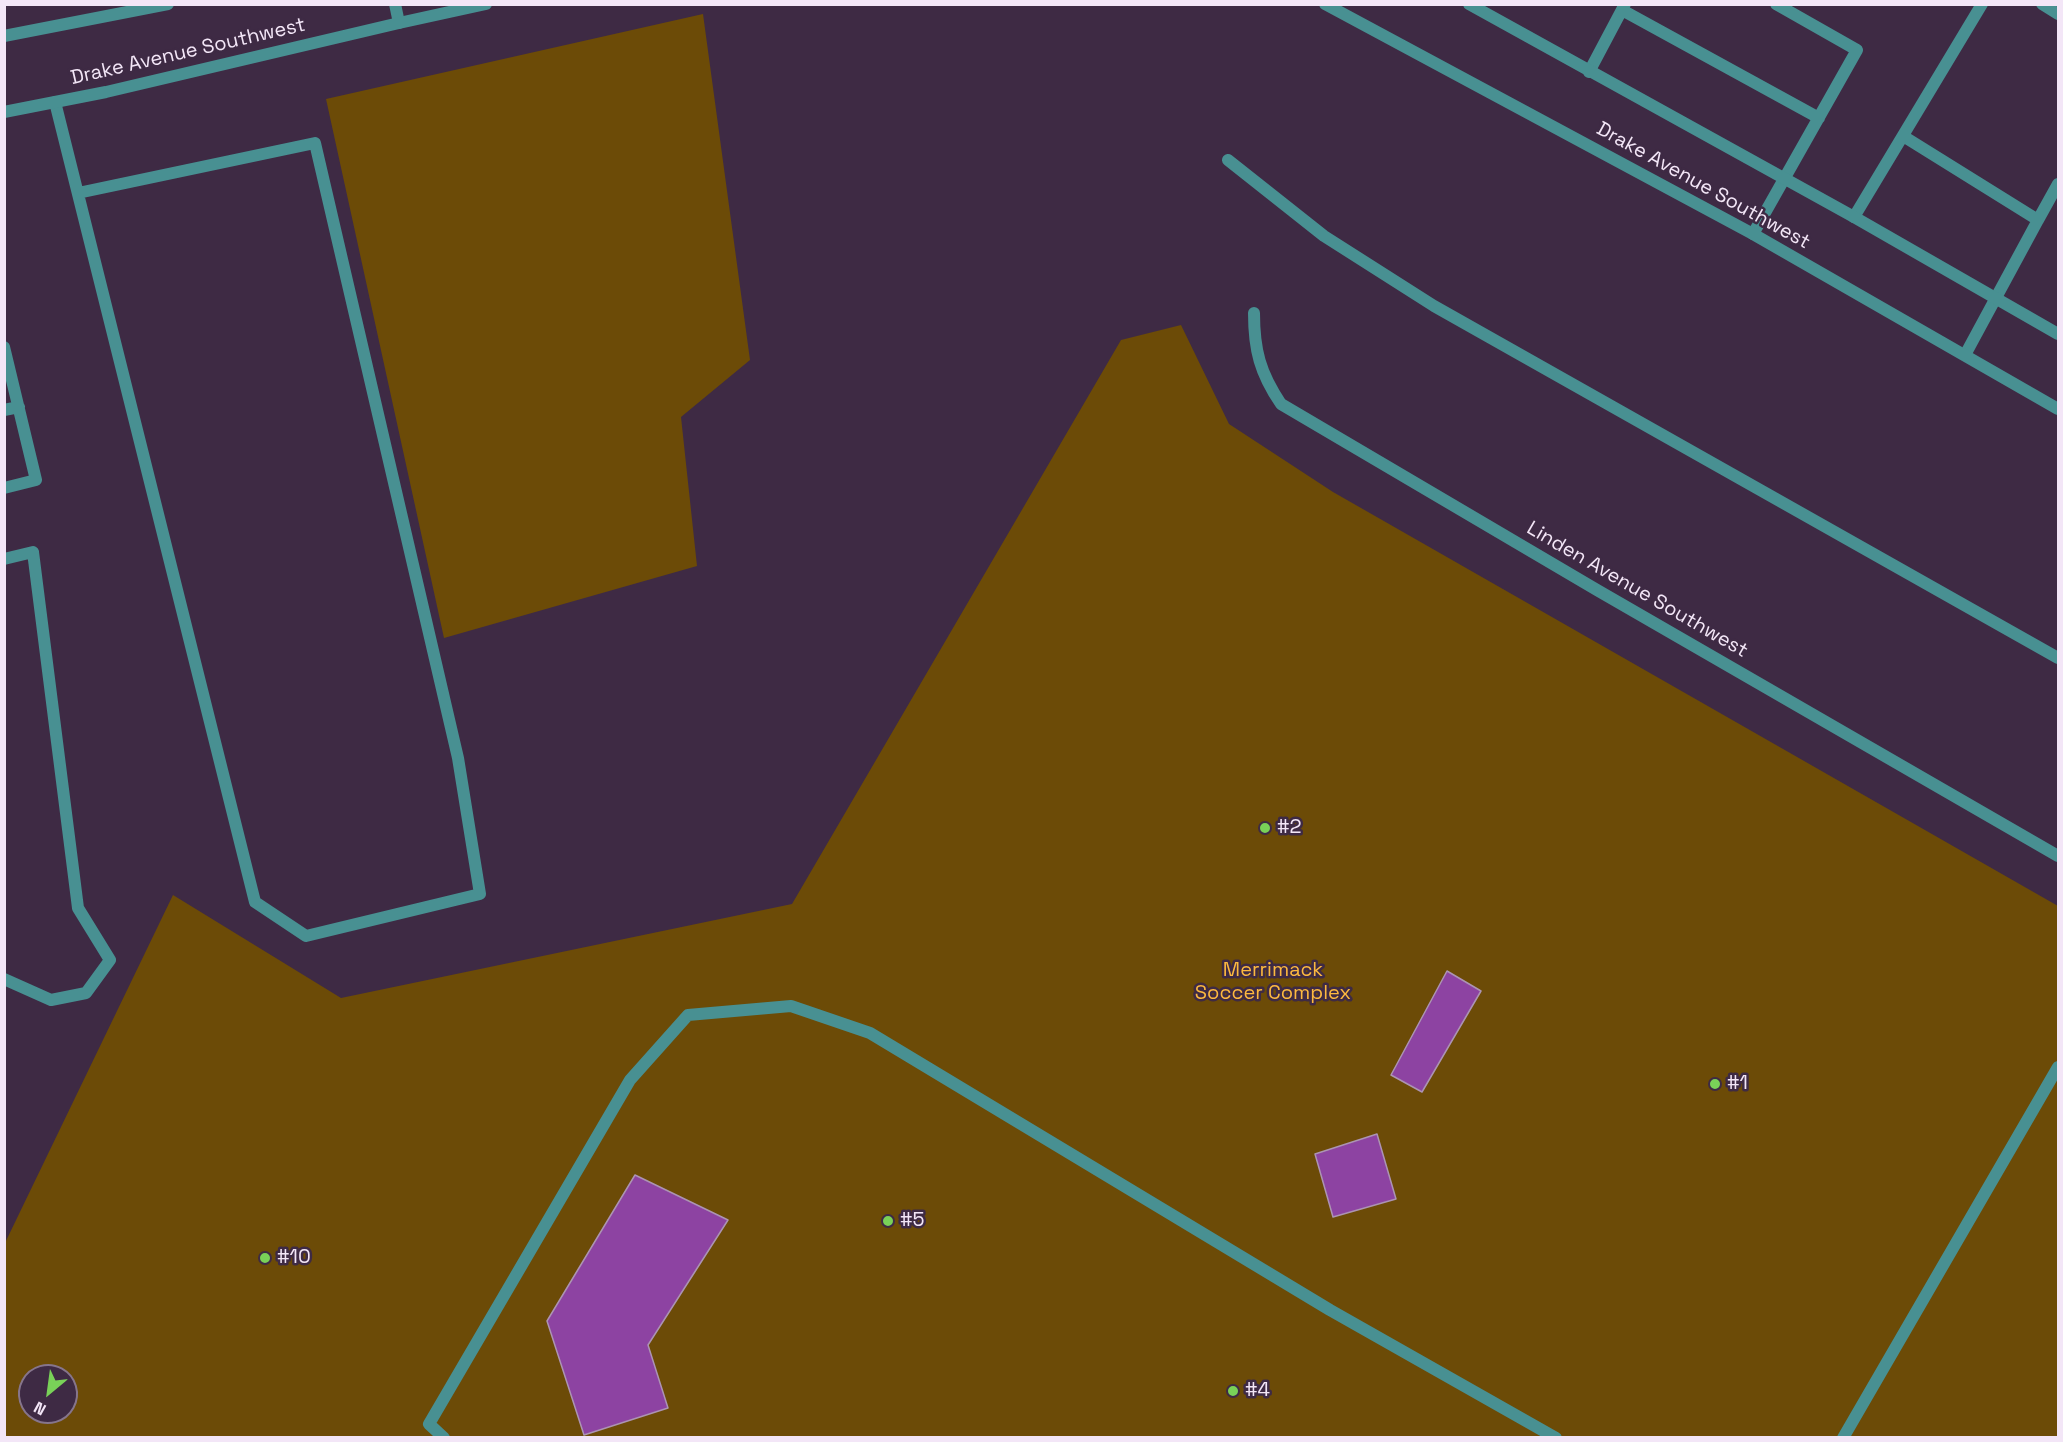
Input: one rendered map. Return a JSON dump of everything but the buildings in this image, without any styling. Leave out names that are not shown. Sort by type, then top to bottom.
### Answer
[{"type":"street","points":[[4,36],[168,4]]},
{"type":"street","points":[[395,4],[399,23]]},
{"type":"street","name":"Drake Avenue Southwest","points":[[4,112],[106,92],[486,4]]},
{"type":"street","name":"Drake Avenue Southwest","points":[[1325,4],[1753,234],[2058,409]]},
{"type":"street","points":[[1469,4],[1995,297],[2057,329]]},
{"type":"street","points":[[1753,234],[1857,50],[1776,4]]},
{"type":"street","points":[[1854,217],[1982,4]]},
{"type":"street","points":[[2042,4],[2058,14]]},
{"type":"street","points":[[1589,72],[1624,7],[1819,118]]},
{"type":"street","points":[[55,102],[255,902],[306,936],[480,894],[458,758],[315,143],[78,193]]},
{"type":"street","points":[[1903,136],[2038,220]]},
{"type":"street","points":[[1228,160],[1324,236],[1434,306],[2058,658]]},
{"type":"street","points":[[1965,355],[2058,183]]},
{"type":"street","name":"Linden Avenue Southwest","points":[[1254,313],[1254,340],[1266,382],[1281,404],[1597,590],[2058,856]]},
{"type":"street","points":[[4,347],[36,480],[4,488]]},
{"type":"street","points":[[4,410],[19,406]]},
{"type":"street","points":[[4,559],[33,552],[78,908],[110,960],[86,993],[51,1000],[4,979]]},
{"type":"street","points":[[444,1437],[429,1424],[630,1080],[688,1015],[792,1006],[870,1033],[1330,1310],[1556,1437]]},
{"type":"street","points":[[1843,1437],[2058,1067]]},
{"type":"green space","points":[[703,14],[750,360],[681,417],[697,566],[444,638],[326,99]]},
{"type":"green space","name":"Merrimack Soccer Complex","points":[[1181,325],[1229,424],[1333,492],[2058,906],[2058,1437],[5,1437],[4,1245],[173,895],[341,998],[792,904],[1121,340]]},
{"type":"place","name":"#2","points":[[1265,828]]},
{"type":"place","name":"#1","points":[[1715,1084]]},
{"type":"place","name":"#5","points":[[888,1221]]},
{"type":"place","name":"#10","points":[[265,1258]]},
{"type":"place","name":"#4","points":[[1233,1391]]}]
